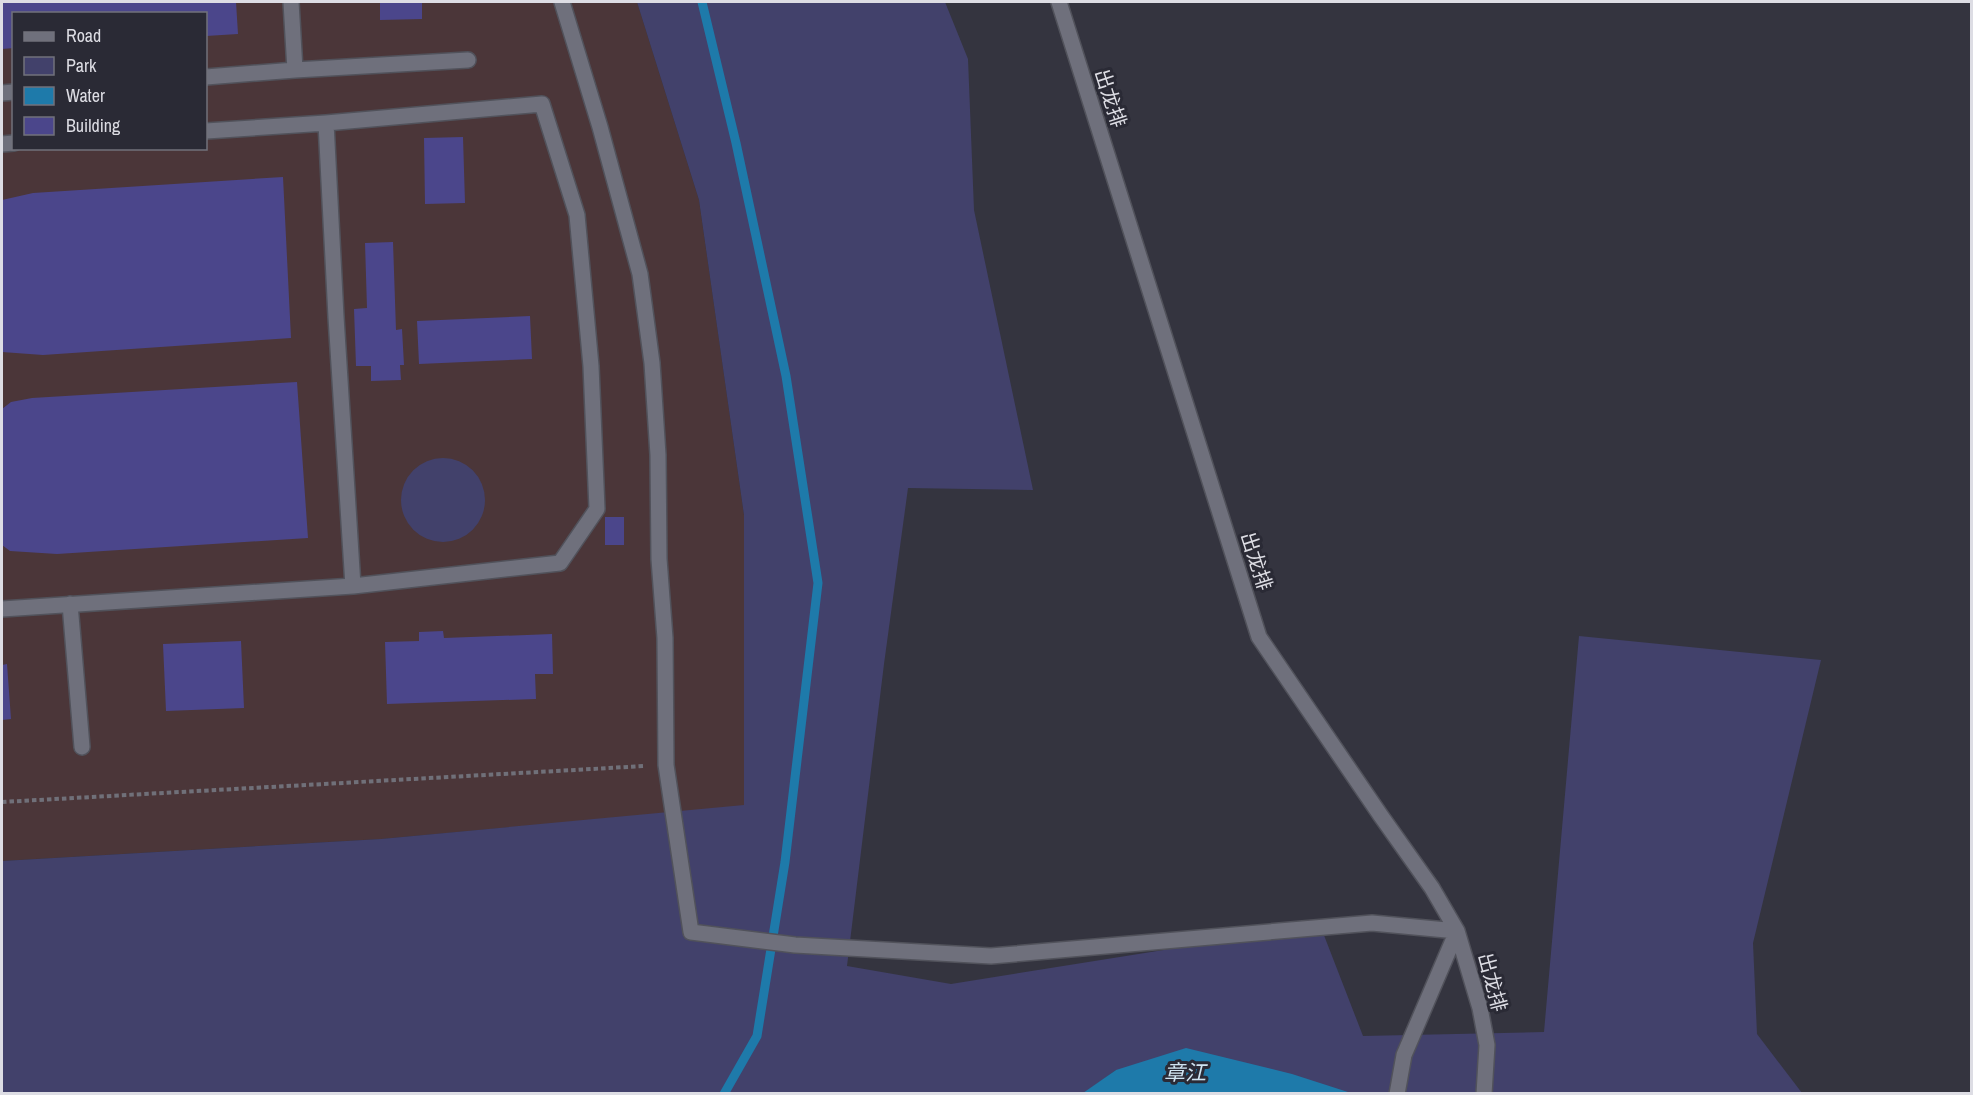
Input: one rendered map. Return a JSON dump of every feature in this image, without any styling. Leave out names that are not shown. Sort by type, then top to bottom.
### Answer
[{"type":"street","points":[[291,2],[296,70]]},
{"type":"street","points":[[562,2],[600,127],[640,274],[652,363],[658,455],[658,559],[664,638],[666,765],[691,932],[795,945],[991,956],[1372,923],[1457,931],[1404,1055],[1397,1094]]},
{"type":"street","name":"出龙排","points":[[1059,2],[1259,637],[1432,888],[1457,931],[1480,1008],[1488,1045],[1484,1093]]},
{"type":"street","points":[[207,77],[468,60]]},
{"type":"street","points":[[2,609],[353,586],[560,563],[597,509],[591,366],[577,215],[542,104],[207,131]]},
{"type":"street","points":[[326,123],[353,586]]},
{"type":"street","points":[[70,604],[82,747]]},
{"type":"path","points":[[2,802],[666,765]]},
{"type":"shaded area","points":[[2,2],[637,2],[699,200],[744,515],[744,806],[381,839],[2,861]]},
{"type":"green space","points":[[637,2],[945,2],[968,59],[974,210],[1033,490],[908,488],[847,966],[951,984],[1320,925],[1363,1036],[1544,1032],[1579,636],[1821,660],[1753,943],[1757,1034],[1802,1093],[1351,1093],[1116,1070],[1083,1094],[2,1094],[2,861],[381,839],[744,805],[744,515],[699,200]]},
{"type":"green space","points":[[443,458],[466,465],[478,477],[485,500],[478,523],[466,535],[443,542],[420,535],[408,523],[401,500],[408,477],[420,465]]},
{"type":"water","name":"章江","points":[[1186,1048],[1292,1074],[1351,1093],[1083,1093],[1116,1070]]},
{"type":"building","points":[[2,2],[236,2],[238,34],[207,36],[207,12],[12,12],[12,48],[2,49]]},
{"type":"building","points":[[380,2],[422,2],[422,19],[380,20]]},
{"type":"building","points":[[463,137],[465,203],[425,204],[424,138]]},
{"type":"building","points":[[283,177],[291,338],[43,355],[2,352],[2,200],[33,193]]},
{"type":"building","points":[[393,242],[396,330],[402,329],[404,365],[400,365],[401,380],[371,381],[371,366],[356,366],[354,309],[367,308],[365,243]]},
{"type":"building","points":[[530,316],[532,359],[419,364],[417,321]]},
{"type":"building","points":[[297,382],[308,538],[57,554],[10,551],[2,545],[2,409],[11,402],[32,398]]},
{"type":"building","points":[[605,517],[624,517],[624,545],[605,545]]},
{"type":"building","points":[[443,631],[444,638],[552,634],[553,674],[535,674],[536,699],[387,704],[385,642],[419,641],[419,632]]},
{"type":"building","points":[[241,641],[244,708],[166,711],[163,644]]},
{"type":"building","points":[[7,664],[11,719],[2,720],[2,665]]},
{"type":"waterway","points":[[702,2],[736,143],[786,376],[818,583],[785,862],[757,1036],[724,1094]]}]
